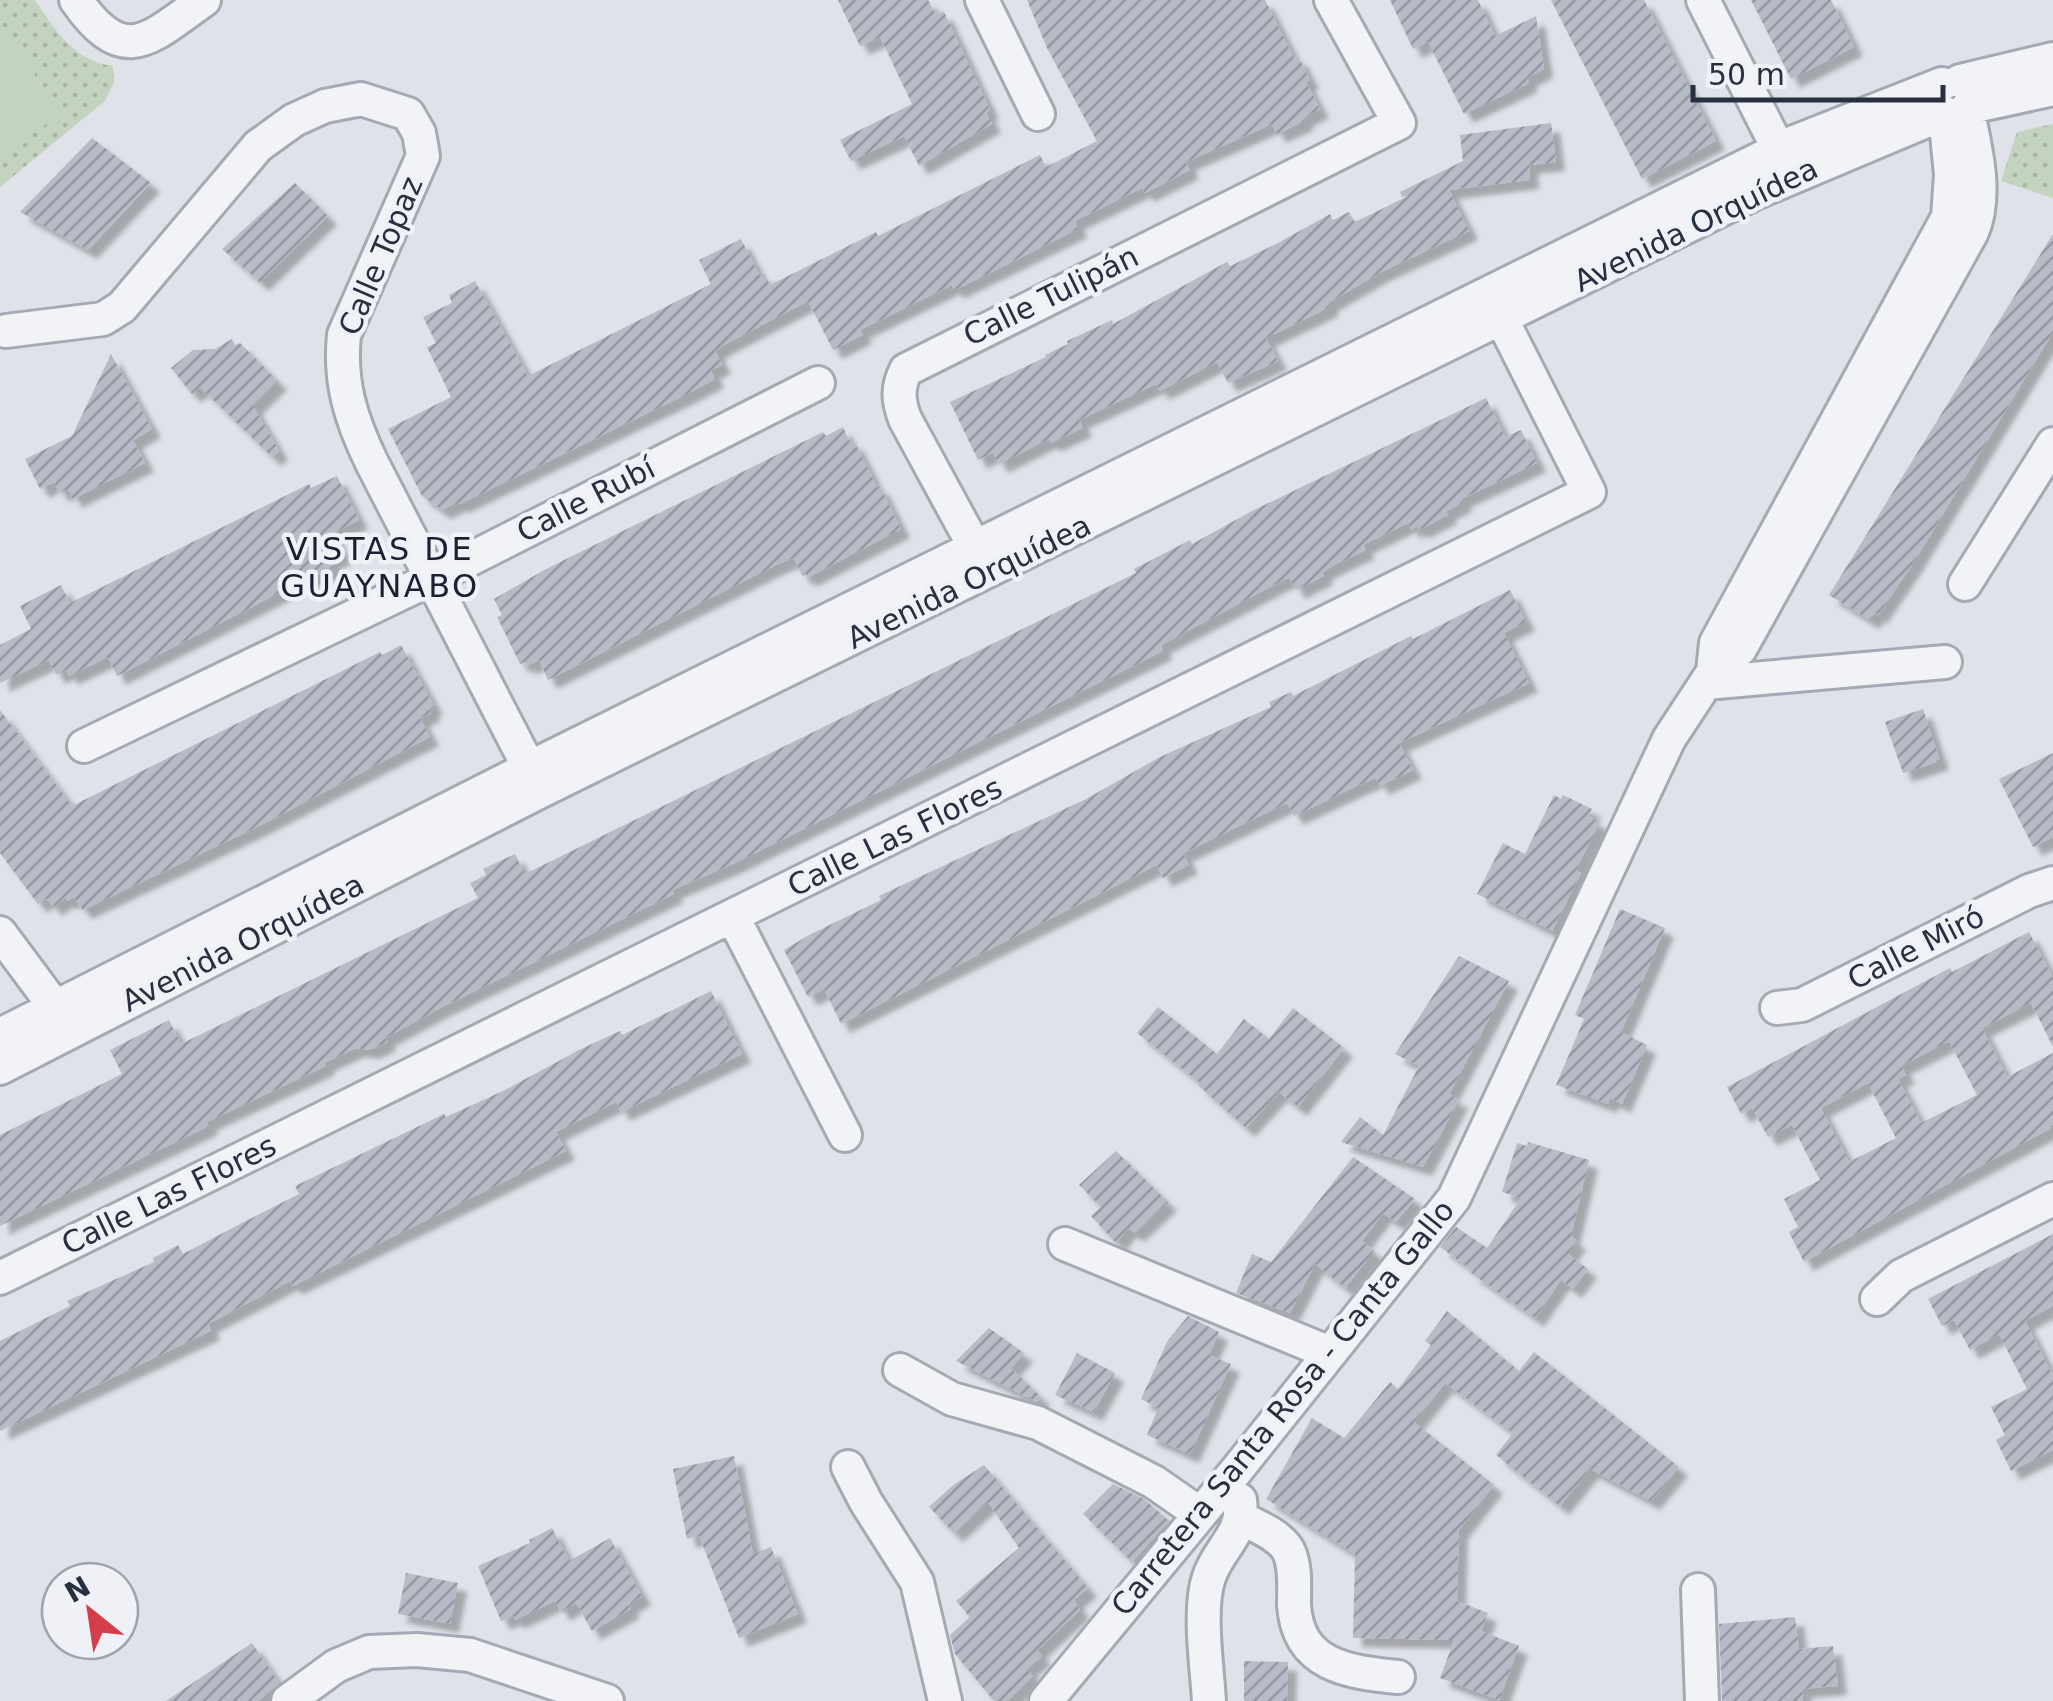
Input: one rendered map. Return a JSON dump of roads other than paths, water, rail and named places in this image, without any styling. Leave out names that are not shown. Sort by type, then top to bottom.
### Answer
[{"type":"street","points":[[76,0],[104,34],[140,41],[204,0]]},
{"type":"street","points":[[982,0],[1038,114]]},
{"type":"street","name":"Calle Tulipán","points":[[982,560],[905,419],[898,400],[906,370],[1399,123],[1331,0]]},
{"type":"street","points":[[1704,0],[1785,162]]},
{"type":"street","name":"Avenida Orquídea","points":[[0,1068],[63,1019],[535,780],[1785,162],[2053,59]]},
{"type":"street","name":"Avenida Orquídea","points":[[1953,97],[2053,89]]},
{"type":"street","name":"Carretera Santa Rosa - Canta Gallo","points":[[1046,1701],[1454,1198],[1657,763],[1710,677],[1740,649],[1972,232],[1978,218],[1979,189],[1953,97]]},
{"type":"street","name":"Calle Topaz","points":[[6,331],[103,319],[122,306],[258,146],[294,120],[325,106],[361,99],[408,114],[420,133],[423,156],[344,335],[341,365],[354,428],[535,780]]},
{"type":"street","name":"Calle Las Flores","points":[[0,1278],[1589,492],[1495,306]]},
{"type":"street","name":"Calle Rubí","points":[[84,746],[433,578],[818,383]]},
{"type":"street","points":[[1966,584],[2053,444]]},
{"type":"street","points":[[1710,677],[1944,662]]},
{"type":"street","name":"Calle Miró","points":[[1777,1008],[1802,1006],[2029,891],[2053,883]]},
{"type":"street","points":[[733,918],[845,1136]]},
{"type":"street","points":[[0,934],[63,1019]]},
{"type":"street","name":"Avenida Orquídea","points":[[0,1035],[63,1019]]},
{"type":"street","points":[[1877,1299],[1901,1276],[2053,1199]]},
{"type":"street","points":[[1065,1244],[1330,1353]]},
{"type":"street","points":[[900,1370],[952,1398],[1038,1423],[1154,1482],[1200,1514]]},
{"type":"street","points":[[848,1468],[917,1582],[945,1701]]},
{"type":"street","points":[[1208,1701],[1209,1578],[1243,1518],[1236,1471]]},
{"type":"street","points":[[1243,1518],[1275,1536],[1289,1551],[1299,1634],[1312,1653],[1354,1672],[1398,1677]]},
{"type":"street","points":[[1698,1590],[1702,1701]]},
{"type":"street","points":[[288,1701],[336,1666],[368,1652],[417,1650],[470,1655],[607,1701]]},
{"type":"district","name":"VISTAS DE GUAYNABO","points":[[380,568]]}]
